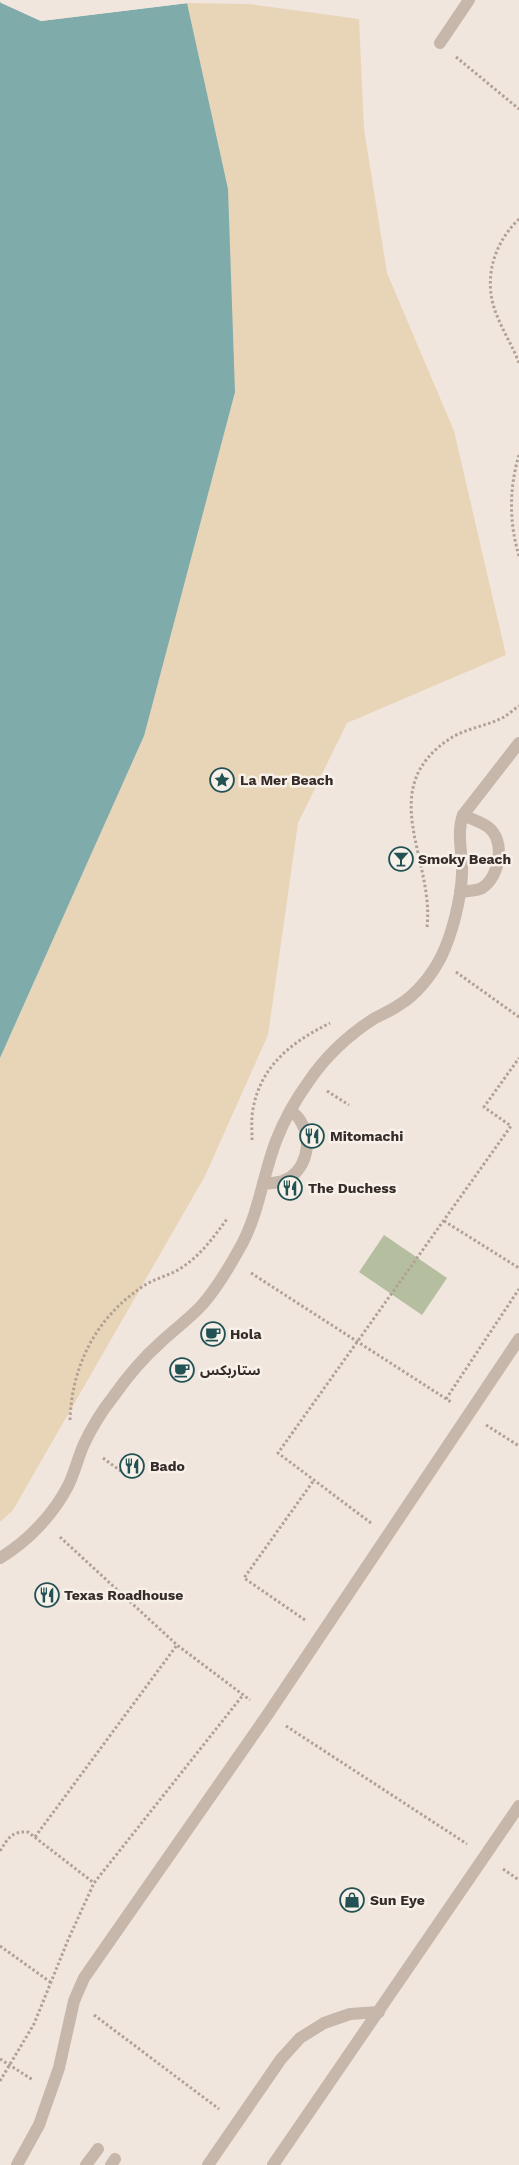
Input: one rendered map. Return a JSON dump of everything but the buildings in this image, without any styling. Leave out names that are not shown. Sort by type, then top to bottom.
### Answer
[{"type":"street","points":[[440,43],[469,0]]},
{"type":"street","points":[[0,1558],[25,1540],[44,1522],[67,1487],[77,1467],[84,1444],[112,1397],[135,1368],[160,1342],[184,1323],[203,1304],[233,1261],[250,1226],[276,1140],[291,1110],[310,1080],[329,1057],[367,1024],[402,1004],[419,988],[440,960],[452,928],[460,892],[462,861],[458,834],[463,815],[519,743]]},
{"type":"street","points":[[460,892],[482,889],[494,876],[499,864],[497,843],[490,828],[463,815]]},
{"type":"street","points":[[263,1184],[282,1181],[297,1172],[304,1160],[307,1140],[302,1123],[291,1110]]},
{"type":"street","points":[[18,2165],[38,2126],[51,2091],[63,2053],[74,2001],[84,1978],[268,1714],[519,1339]]},
{"type":"street","points":[[274,2165],[519,1806]]},
{"type":"street","points":[[208,2165],[281,2059],[300,2038],[324,2023],[350,2014],[379,2012]]},
{"type":"street","points":[[86,2165],[98,2149]]},
{"type":"path","points":[[440,43],[519,109]]},
{"type":"path","points":[[519,219],[500,242],[491,266],[490,292],[497,317],[510,340],[519,363]]},
{"type":"path","points":[[519,455],[511,495],[511,522],[519,556]]},
{"type":"path","points":[[440,960],[519,1017]]},
{"type":"path","points":[[388,1535],[278,1452],[511,1126],[484,1107],[519,1058]]},
{"type":"path","points":[[444,1221],[519,1268]]},
{"type":"path","points":[[233,1261],[519,1446]]},
{"type":"path","points":[[446,1399],[519,1288]]},
{"type":"path","points":[[314,1480],[244,1578],[322,1633]]},
{"type":"path","points":[[44,1522],[177,1645],[268,1714],[485,1856]]},
{"type":"path","points":[[35,1836],[177,1645]]},
{"type":"path","points":[[0,2081],[34,2024],[52,1984],[68,1940],[94,1883],[243,1695]]},
{"type":"path","points":[[0,1851],[10,1836],[18,1832],[28,1832],[94,1883]]},
{"type":"path","points":[[0,1946],[219,2109]]},
{"type":"path","points":[[0,2059],[51,2091]]},
{"type":"green space","points":[[384,1235],[447,1278],[422,1315],[359,1272]]},
{"type":"sand","name":"La Mer Beach","points":[[185,3],[249,4],[359,19],[364,129],[387,273],[454,431],[506,655],[347,723],[298,823],[268,1035],[205,1176],[13,1510],[0,1522],[0,1058],[144,736]]},
{"type":"water","points":[[0,2],[41,21],[187,3],[228,189],[235,392],[144,736],[0,1058]]},
{"type":"pier","points":[[0,0],[42,18],[184,1],[189,3],[41,21],[1,3]]},
{"type":"place","name":"La Mer Beach","points":[[222,780]]},
{"type":"place","name":"Smoky Beach","points":[[401,859]]},
{"type":"place","name":"Mitomachi","points":[[312,1136]]},
{"type":"place","name":"The Duchess","points":[[290,1188]]},
{"type":"place","name":"Hola","points":[[213,1334]]},
{"type":"place","name":"ستاربكس","points":[[182,1370]]},
{"type":"place","name":"Bado","points":[[132,1466]]},
{"type":"place","name":"Texas Roadhouse","points":[[47,1595]]},
{"type":"place","name":"Sun Eye","points":[[352,1900]]}]
